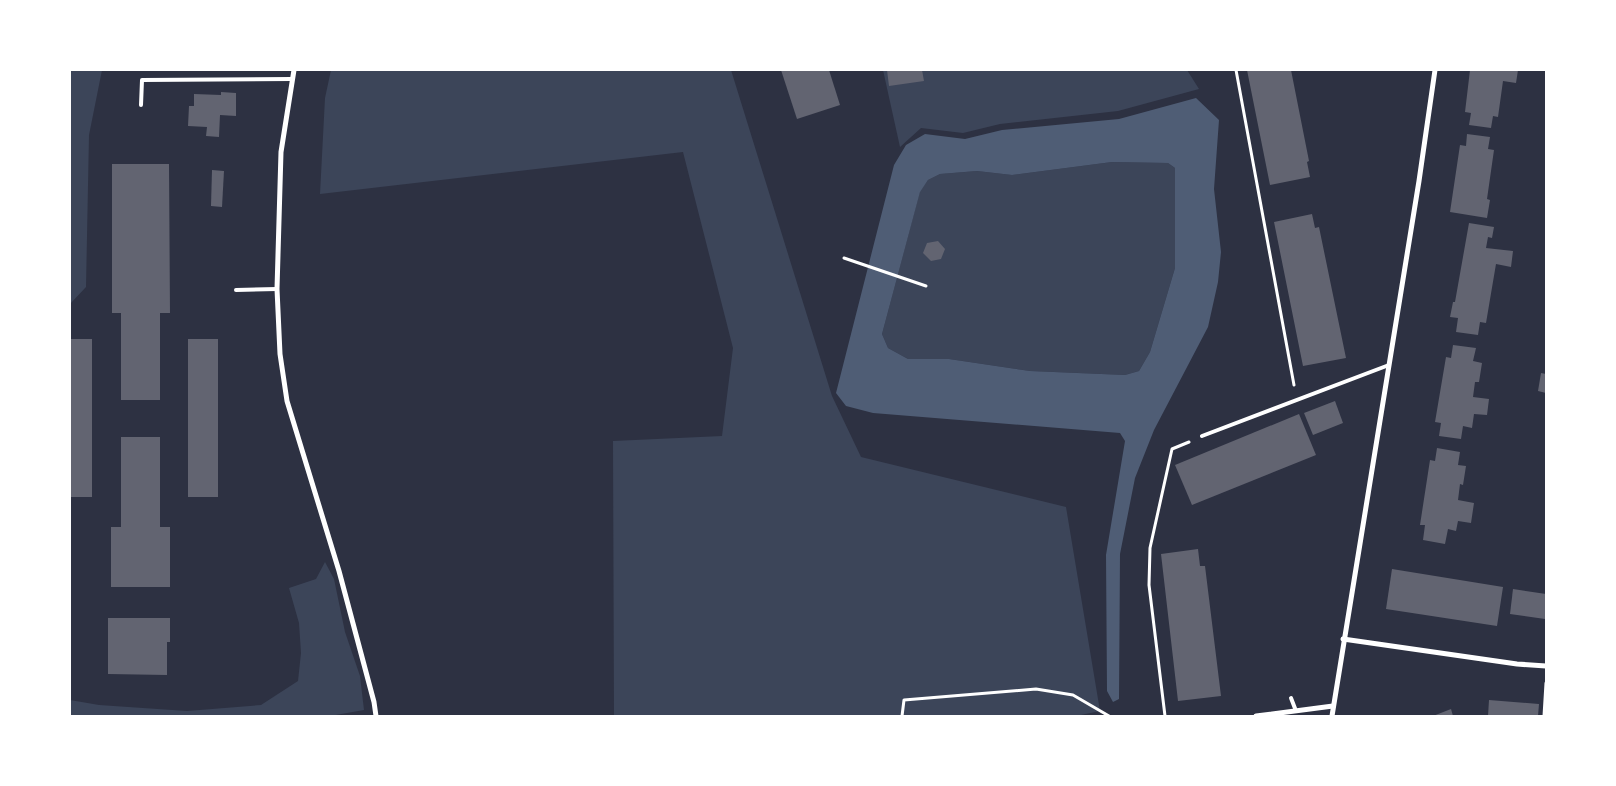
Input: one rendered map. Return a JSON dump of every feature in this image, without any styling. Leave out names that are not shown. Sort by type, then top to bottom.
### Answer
[{"type":"street","points":[[294,70],[281,152],[277,289],[280,354],[287,401],[339,571],[374,702],[376,716]]},
{"type":"street","points":[[1332,716],[1343,639],[1419,181],[1435,70]]},
{"type":"street","points":[[1343,639],[1517,664],[1546,666]]},
{"type":"street","points":[[1256,716],[1333,706]]},
{"type":"lane","points":[[141,105],[142,80],[292,80]]},
{"type":"lane","points":[[236,290],[277,289]]},
{"type":"lane","points":[[1202,436],[1388,366]]},
{"type":"lane","points":[[1291,698],[1296,711]]},
{"type":"path","points":[[1236,70],[1297,400]]},
{"type":"path","points":[[844,258],[926,286]]},
{"type":"path","points":[[1164,716],[1149,586],[1150,548],[1172,449],[1202,436]]},
{"type":"path","points":[[1544,716],[1546,683]]},
{"type":"path","points":[[902,716],[904,700],[1036,689],[1073,695],[1109,716]]},
{"type":"shaded area","points":[[70,70],[102,70],[89,135],[86,287],[70,304]]},
{"type":"shaded area","points":[[331,70],[731,70],[832,396],[861,457],[1066,507],[1100,711],[1076,716],[614,716],[613,441],[722,436],[733,348],[683,152],[320,194],[325,98]]},
{"type":"shaded area","points":[[883,70],[1187,70],[1199,89],[1118,111],[1000,124],[963,133],[921,128],[900,147]]},
{"type":"shaded area","points":[[1196,98],[1219,120],[1214,189],[1221,252],[1218,282],[1208,327],[1154,430],[1135,478],[1120,554],[1119,699],[1113,702],[1107,691],[1106,555],[1125,441],[1120,433],[873,413],[846,406],[836,393],[894,165],[906,145],[925,134],[965,139],[1002,130],[1119,119]],"holes":[[[1112,162],[1168,163],[1175,168],[1175,268],[1150,352],[1139,371],[1125,375],[1030,371],[949,359],[908,359],[888,348],[882,334],[920,192],[928,180],[940,174],[977,171],[1012,175]]]},
{"type":"shaded area","points":[[1112,162],[1168,163],[1175,168],[1175,268],[1150,352],[1139,371],[1125,375],[1030,371],[949,359],[908,359],[888,348],[882,334],[920,191],[928,180],[940,174],[977,171],[1012,175]]},
{"type":"shaded area","points":[[325,562],[334,579],[345,632],[360,676],[364,710],[330,716],[70,716],[70,700],[99,705],[187,711],[261,705],[298,681],[301,653],[299,623],[289,588],[316,579]]},
{"type":"building","points":[[781,70],[829,70],[840,105],[797,119]]},
{"type":"building","points":[[887,70],[922,70],[924,81],[889,86]]},
{"type":"building","points":[[1247,70],[1291,70],[1309,161],[1307,162],[1310,177],[1270,185]]},
{"type":"building","points":[[1470,70],[1518,70],[1516,83],[1503,81],[1498,117],[1493,116],[1491,128],[1469,125],[1471,113],[1465,112]]},
{"type":"building","points":[[221,92],[236,93],[236,116],[220,115],[219,137],[206,136],[207,127],[188,126],[189,106],[194,106],[194,94],[221,95]]},
{"type":"building","points":[[1467,134],[1490,137],[1488,149],[1494,150],[1487,199],[1490,200],[1487,218],[1450,212],[1460,145],[1466,146]]},
{"type":"building","points":[[112,164],[169,164],[170,313],[160,313],[160,400],[121,400],[121,313],[112,313]]},
{"type":"building","points":[[212,170],[224,171],[222,207],[211,206]]},
{"type":"building","points":[[1312,214],[1315,228],[1319,227],[1346,358],[1303,366],[1274,222]]},
{"type":"building","points":[[1469,223],[1494,227],[1492,238],[1488,237],[1486,248],[1513,251],[1511,267],[1496,264],[1486,323],[1480,322],[1478,335],[1456,332],[1458,318],[1450,317],[1453,302],[1455,302]]},
{"type":"building","points":[[938,241],[945,249],[941,259],[931,261],[923,253],[927,243]]},
{"type":"building","points":[[70,339],[92,339],[92,497],[70,497]]},
{"type":"building","points":[[188,339],[218,339],[218,497],[188,497]]},
{"type":"building","points":[[1453,345],[1476,348],[1473,361],[1482,363],[1479,382],[1475,382],[1473,397],[1489,399],[1487,415],[1474,414],[1472,428],[1463,426],[1461,439],[1439,436],[1441,423],[1435,422],[1446,357],[1451,358]]},
{"type":"building","points":[[1541,373],[1546,374],[1546,393],[1538,391]]},
{"type":"building","points":[[1335,401],[1343,423],[1313,435],[1304,413]]},
{"type":"building","points":[[1299,414],[1316,455],[1192,505],[1175,465]]},
{"type":"building","points":[[121,437],[160,437],[160,527],[170,527],[170,587],[111,587],[111,527],[121,527]]},
{"type":"building","points":[[1437,448],[1460,452],[1458,465],[1466,466],[1463,485],[1460,484],[1458,500],[1474,503],[1471,523],[1458,521],[1456,531],[1448,529],[1445,544],[1423,540],[1425,525],[1420,525],[1430,460],[1435,461]]},
{"type":"building","points":[[1198,549],[1200,566],[1205,566],[1221,696],[1178,701],[1161,554]]},
{"type":"building","points":[[1392,569],[1503,587],[1497,626],[1386,609]]},
{"type":"building","points":[[1513,589],[1546,594],[1545,619],[1510,614]]},
{"type":"building","points":[[108,618],[170,618],[170,642],[167,642],[167,675],[108,674]]},
{"type":"building","points":[[1489,700],[1539,704],[1538,716],[1488,716]]},
{"type":"building","points":[[1451,709],[1453,716],[1433,716]]}]
